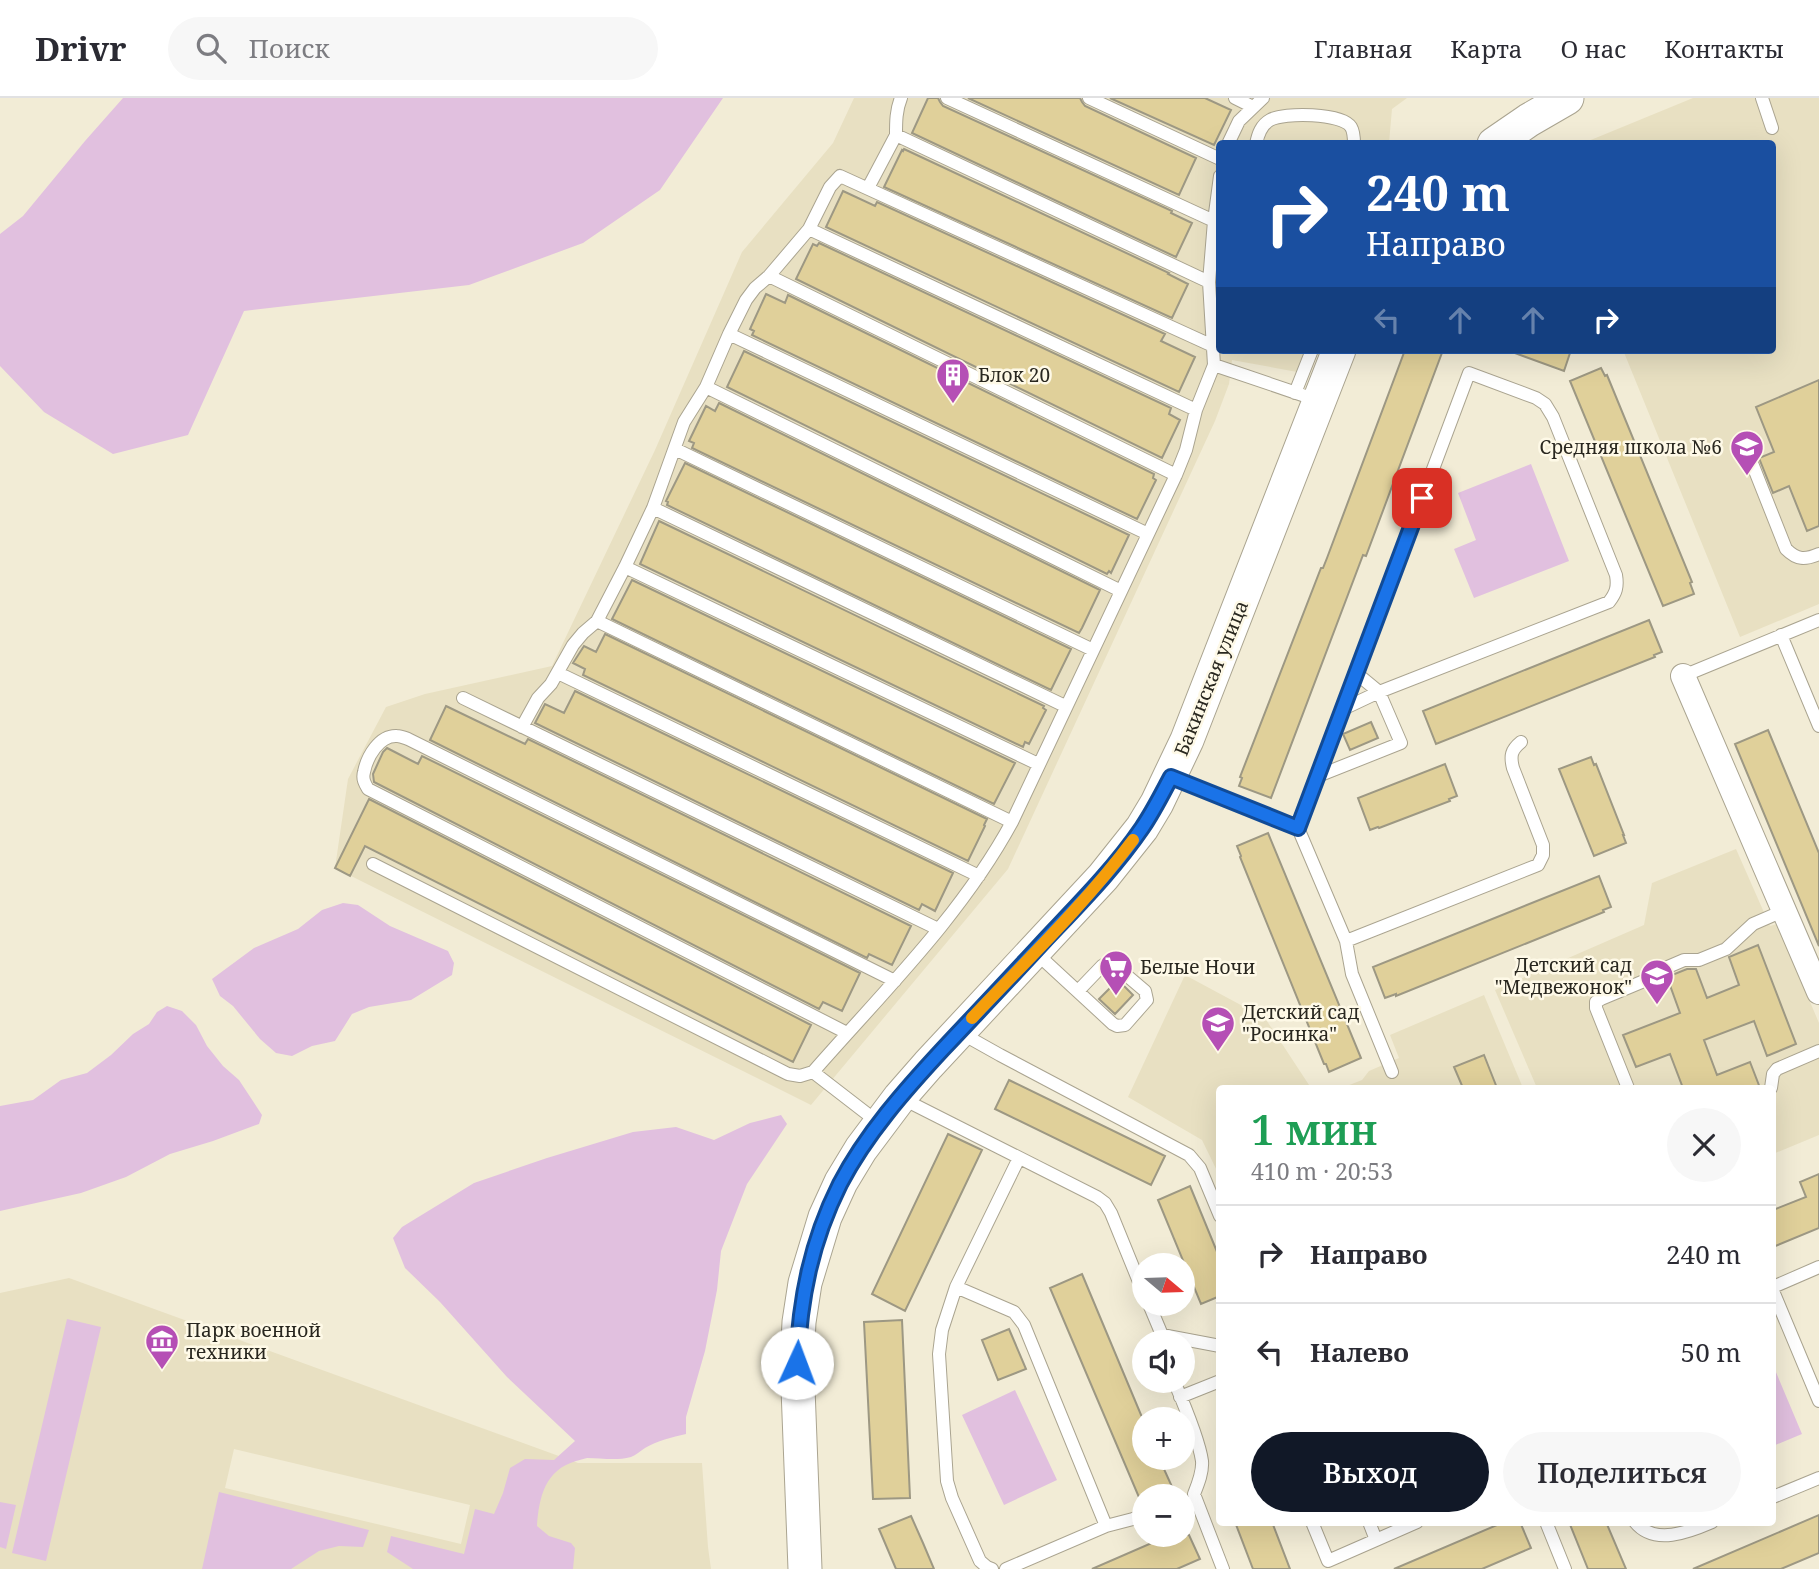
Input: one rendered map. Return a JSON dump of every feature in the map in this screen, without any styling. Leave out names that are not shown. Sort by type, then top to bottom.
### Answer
[{"type":"street","points":[[1500,140],[1559,100]]},
{"type":"street","name":"Бакинская улица","points":[[805,1569],[797,1363],[799,1322],[805,1283],[822,1227],[836,1194],[861,1149],[900,1097],[1122,855],[1142,828],[1171,777],[1202,701],[1307,397],[1336,354]]},
{"type":"street","points":[[1683,676],[1819,992]]},
{"type":"lane","points":[[868,188],[896,135],[896,119],[901,98]]},
{"type":"lane","points":[[947,98],[1214,221]]},
{"type":"lane","points":[[1089,98],[1216,157]]},
{"type":"lane","points":[[1235,98],[1258,102]]},
{"type":"lane","points":[[1762,98],[1772,128]]},
{"type":"lane","points":[[1230,140],[1239,121],[1258,102]]},
{"type":"lane","points":[[1256,140],[1264,125],[1283,115],[1336,117],[1352,127],[1354,140]]},
{"type":"lane","points":[[896,135],[1209,282]]},
{"type":"lane","points":[[522,727],[573,645],[583,632],[597,621],[625,568],[653,508],[684,422],[706,387],[746,300],[809,229],[830,187],[840,176],[1213,346]]},
{"type":"lane","points":[[373,864],[788,1074],[800,1076],[813,1072],[895,981],[996,851],[1176,475],[1186,450],[1196,410],[1214,365],[1209,282],[1216,206]]},
{"type":"lane","points":[[809,229],[1196,410]]},
{"type":"lane","points":[[769,276],[1176,475]]},
{"type":"lane","points":[[729,334],[1148,534]]},
{"type":"lane","points":[[1214,365],[1307,397],[1312,354]]},
{"type":"lane","points":[[1343,709],[1379,692],[1609,602],[1614,596],[1618,586],[1616,575],[1553,417],[1545,404],[1536,398],[1469,373],[1298,828],[1346,942],[1352,974],[1392,1072]]},
{"type":"lane","points":[[706,387],[1121,591]]},
{"type":"lane","points":[[1744,443],[1786,549],[1800,558],[1807,559],[1819,554]]},
{"type":"lane","points":[[675,449],[1093,650]]},
{"type":"lane","points":[[653,508],[1065,706]]},
{"type":"lane","points":[[625,568],[1038,764]]},
{"type":"lane","points":[[1683,676],[1819,620]]},
{"type":"lane","points":[[597,621],[1012,822]]},
{"type":"lane","points":[[1781,635],[1819,726]]},
{"type":"lane","points":[[558,673],[979,876]]},
{"type":"lane","points":[[1318,776],[1401,743],[1379,692],[1356,673]]},
{"type":"lane","points":[[463,698],[938,929]]},
{"type":"lane","points":[[847,1033],[368,789],[363,780],[364,772],[374,749],[387,737],[397,736],[408,740],[895,981]]},
{"type":"lane","points":[[1346,942],[1538,865],[1543,855],[1543,845],[1511,758],[1514,748],[1521,742]]},
{"type":"lane","points":[[1171,777],[1298,828]]},
{"type":"lane","points":[[1628,1085],[1596,1008],[1596,1002],[1684,960],[1699,960],[1726,949],[1753,924],[1783,911]]},
{"type":"lane","points":[[1034,952],[1117,1026],[1125,1025],[1147,1000],[1145,991],[1112,963],[1102,966],[1078,991]]},
{"type":"lane","points":[[959,1032],[1189,1155],[1200,1168],[1216,1206]]},
{"type":"lane","points":[[1771,1085],[1773,1074],[1777,1069],[1819,1051]]},
{"type":"lane","points":[[813,1072],[880,1124]]},
{"type":"lane","points":[[900,1097],[1097,1197],[1111,1213],[1132,1265]]},
{"type":"lane","points":[[992,1569],[980,1561],[952,1498],[947,1480],[939,1354],[942,1330],[956,1287],[1019,1158]]},
{"type":"lane","points":[[1776,1288],[1819,1267]]},
{"type":"lane","points":[[956,1287],[1014,1312],[1024,1325],[1106,1526]]},
{"type":"lane","points":[[1776,1296],[1819,1401]]},
{"type":"lane","points":[[1195,1343],[1216,1346]]},
{"type":"lane","points":[[1180,1397],[1216,1383]]},
{"type":"lane","points":[[1178,1393],[1202,1464],[1194,1484]]},
{"type":"lane","points":[[1776,1496],[1819,1478]]},
{"type":"lane","points":[[1195,1509],[1223,1569]]},
{"type":"lane","points":[[1006,1569],[1106,1526],[1132,1520]]},
{"type":"lane","points":[[1314,1526],[1328,1561],[1408,1526]]},
{"type":"lane","points":[[1371,1526],[1376,1540]]},
{"type":"lane","points":[[1548,1526],[1565,1569]]},
{"type":"lane","points":[[1638,1526],[1653,1535],[1664,1536],[1700,1526]]},
{"type":"shaded area","points":[[123,98],[723,98],[660,190],[583,243],[469,285],[244,311],[188,435],[113,454],[44,412],[0,366],[0,234],[23,216]]},
{"type":"shaded area","points":[[854,98],[1407,98],[1392,109],[1389,140],[1216,140],[1216,354],[1316,354],[1308,374],[1232,360],[1229,384],[1215,421],[1008,869],[811,1105],[335,868],[348,779],[386,707],[425,694],[552,666],[655,450],[742,252],[833,143]]},
{"type":"shaded area","name":"Средняя школа №6","points":[[1693,98],[1819,98],[1819,604],[1740,637],[1625,354],[1776,354],[1776,140],[1591,140]]},
{"type":"shaded area","points":[[1531,464],[1569,561],[1474,598],[1454,549],[1476,540],[1458,493]]},
{"type":"shaded area","name":"Детский сад \"Медвежонок\"","points":[[1736,849],[1770,926],[1777,924],[1819,1023],[1819,1135],[1776,1153],[1776,1085],[1536,1085],[1495,990],[1644,925],[1652,883]]},
{"type":"shaded area","points":[[343,903],[358,905],[390,926],[448,951],[454,963],[452,975],[411,1000],[369,1007],[352,1014],[335,1041],[312,1046],[292,1056],[276,1053],[260,1039],[233,1006],[220,996],[212,979],[254,948],[298,929],[322,910]]},
{"type":"shaded area","name":"Детский сад \"Росинка\"","points":[[1185,975],[1265,1018],[1309,1085],[1216,1085],[1216,1169],[1202,1140],[1128,1097]]},
{"type":"shaded area","name":"Детский сад \"Росинка\"","points":[[1484,995],[1522,1085],[1350,1085],[1362,1080],[1369,1071],[1399,1058],[1390,1035]]},
{"type":"shaded area","points":[[167,1006],[182,1011],[196,1025],[207,1046],[239,1080],[262,1115],[259,1124],[170,1154],[126,1177],[81,1193],[0,1211],[0,1106],[33,1100],[61,1080],[87,1073],[149,1024],[157,1012]]},
{"type":"shaded area","points":[[781,1115],[787,1124],[747,1184],[721,1251],[717,1290],[705,1351],[686,1417],[686,1434],[654,1443],[631,1457],[587,1458],[576,1461],[557,1471],[546,1486],[537,1526],[549,1536],[571,1543],[575,1548],[573,1569],[413,1569],[387,1552],[391,1536],[464,1554],[475,1509],[494,1514],[510,1468],[525,1459],[554,1460],[575,1441],[507,1377],[440,1302],[405,1268],[393,1238],[402,1227],[474,1183],[633,1132],[676,1127],[714,1140],[750,1123]]},
{"type":"shaded area","name":"Парк военной техники","points":[[69,1278],[578,1463],[702,1463],[711,1569],[0,1569],[0,1293]],"holes":[[[234,1449],[470,1505],[461,1544],[225,1488]]]},
{"type":"shaded area","points":[[67,1319],[101,1327],[46,1561],[12,1553]]},
{"type":"shaded area","points":[[1776,1372],[1802,1434],[1776,1445]]},
{"type":"shaded area","points":[[1015,1390],[1057,1480],[1004,1505],[962,1415]]},
{"type":"shaded area","points":[[219,1492],[369,1530],[363,1547],[339,1546],[319,1551],[291,1569],[202,1569]]},
{"type":"shaded area","points":[[0,1502],[16,1505],[6,1549],[0,1547]]},
{"type":"building","points":[[928,98],[938,98],[943,106],[1172,211],[1171,213],[1192,223],[1176,257],[912,133]]},
{"type":"building","points":[[968,98],[1080,98],[1085,106],[1196,158],[1179,195]]},
{"type":"building","points":[[1110,98],[1205,98],[1231,110],[1214,145]]},
{"type":"building","points":[[904,149],[1188,284],[1172,318],[884,187]]},
{"type":"building","points":[[843,191],[875,206],[877,202],[1165,334],[1161,341],[1195,357],[1179,392],[826,227]]},
{"type":"building","points":[[819,243],[1171,408],[1169,414],[1180,420],[1162,458],[796,279],[813,244],[817,246]]},
{"type":"building","name":"Блок 20","points":[[766,294],[785,303],[788,295],[1154,474],[1153,478],[1156,480],[1137,519],[752,335],[754,331],[750,329]]},
{"type":"building","points":[[744,351],[1129,535],[1111,573],[1109,571],[1107,574],[727,387]]},
{"type":"building","points":[[1404,354],[1442,354],[1271,798],[1239,786],[1240,777],[1327,558]]},
{"type":"building","points":[[1517,354],[1570,354],[1564,371]]},
{"type":"building","points":[[1601,368],[1605,376],[1607,375],[1692,582],[1690,583],[1694,594],[1663,606],[1570,381]]},
{"type":"building","points":[[1819,380],[1819,526],[1807,531],[1789,486],[1773,493],[1759,458],[1774,452],[1756,407]]},
{"type":"building","points":[[719,403],[1100,590],[1079,633],[692,448],[694,443],[689,441],[706,406],[715,411]]},
{"type":"building","points":[[685,463],[1071,649],[1051,690],[667,505],[666,501]]},
{"type":"building","points":[[659,521],[1044,706],[1046,710],[1029,744],[1025,742],[1023,747],[640,564]]},
{"type":"building","points":[[632,580],[1015,763],[994,804],[612,619]]},
{"type":"building","points":[[1649,620],[1662,652],[1654,655],[1655,657],[1436,744],[1423,711]]},
{"type":"building","points":[[605,634],[987,819],[968,861],[583,675],[585,669],[573,663],[584,646],[596,652]]},
{"type":"building","points":[[575,691],[953,873],[935,911],[922,904],[919,910],[535,723],[545,704],[564,713]]},
{"type":"building","points":[[446,706],[525,744],[528,739],[911,926],[892,965],[869,954],[867,958],[430,740]]},
{"type":"building","points":[[1371,722],[1378,738],[1350,750],[1343,734]]},
{"type":"building","points":[[1768,730],[1819,853],[1819,946],[1735,744]]},
{"type":"building","points":[[387,748],[418,764],[422,756],[860,973],[842,1011],[823,1002],[819,1009],[374,782],[373,774]]},
{"type":"building","points":[[1591,757],[1626,843],[1594,856],[1559,769]]},
{"type":"building","points":[[1445,764],[1457,796],[1449,799],[1450,801],[1370,830],[1358,798]]},
{"type":"building","points":[[369,799],[811,1025],[793,1062],[365,846],[350,876],[335,868]]},
{"type":"building","points":[[1268,833],[1361,1058],[1329,1072],[1237,846]]},
{"type":"building","points":[[1599,876],[1611,907],[1603,910],[1604,912],[1396,996],[1385,998],[1373,967]]},
{"type":"building","points":[[1758,945],[1796,1044],[1767,1056],[1754,1021],[1704,1040],[1717,1075],[1750,1062],[1759,1085],[1682,1085],[1670,1054],[1636,1067],[1623,1035],[1680,1013],[1667,977],[1687,969],[1696,969],[1707,998],[1739,985],[1729,957]]},
{"type":"building","name":"Белые Ночи","points":[[1118,980],[1133,995],[1115,1014],[1099,999]]},
{"type":"building","points":[[1484,1055],[1496,1085],[1462,1085],[1454,1067]]},
{"type":"building","points":[[1009,1080],[1165,1156],[1151,1185],[995,1109]]},
{"type":"building","points":[[948,1134],[982,1150],[905,1311],[872,1294]]},
{"type":"building","points":[[1819,1174],[1819,1228],[1776,1246],[1776,1209],[1806,1197],[1800,1182]]},
{"type":"building","points":[[1190,1186],[1216,1249],[1216,1298],[1201,1304],[1195,1289],[1195,1253],[1180,1253],[1158,1200]]},
{"type":"building","points":[[1082,1274],[1138,1407],[1132,1407],[1132,1470],[1164,1470],[1171,1484],[1133,1484],[1050,1288]]},
{"type":"building","points":[[902,1320],[910,1498],[873,1499],[864,1322]]},
{"type":"building","points":[[1009,1329],[1026,1369],[998,1380],[982,1340]]},
{"type":"building","points":[[1819,1515],[1819,1553],[1781,1569],[1693,1569]]},
{"type":"building","points":[[911,1516],[934,1569],[896,1569],[879,1529]]},
{"type":"building","points":[[1237,1526],[1274,1526],[1290,1569],[1253,1569]]},
{"type":"building","points":[[1495,1526],[1522,1526],[1531,1548],[1482,1569],[1394,1569]]},
{"type":"building","points":[[1571,1526],[1608,1526],[1626,1569],[1588,1569]]},
{"type":"building","points":[[1142,1547],[1194,1547],[1200,1559],[1177,1569],[1092,1569]]},
{"type":"slow traffic","points":[[972,1018],[1072,912],[1133,840]]},
{"type":"place","name":"Блок 20","points":[[953,405]]},
{"type":"place","name":"Средняя школа №6","points":[[1747,477]]},
{"type":"place","name":"Белые Ночи","points":[[1116,997]]},
{"type":"place","name":"Детский сад \"Медвежонок\"","points":[[1657,1006]]},
{"type":"place","name":"Детский сад \"Росинка\"","points":[[1218,1053]]},
{"type":"place","name":"Парк военной техники","points":[[162,1371]]},
{"type":"route","points":[[797,1363],[799,1322],[814,1248],[841,1182],[861,1149],[928,1065],[1122,855],[1142,828],[1171,777],[1298,828],[1422,498]]}]
